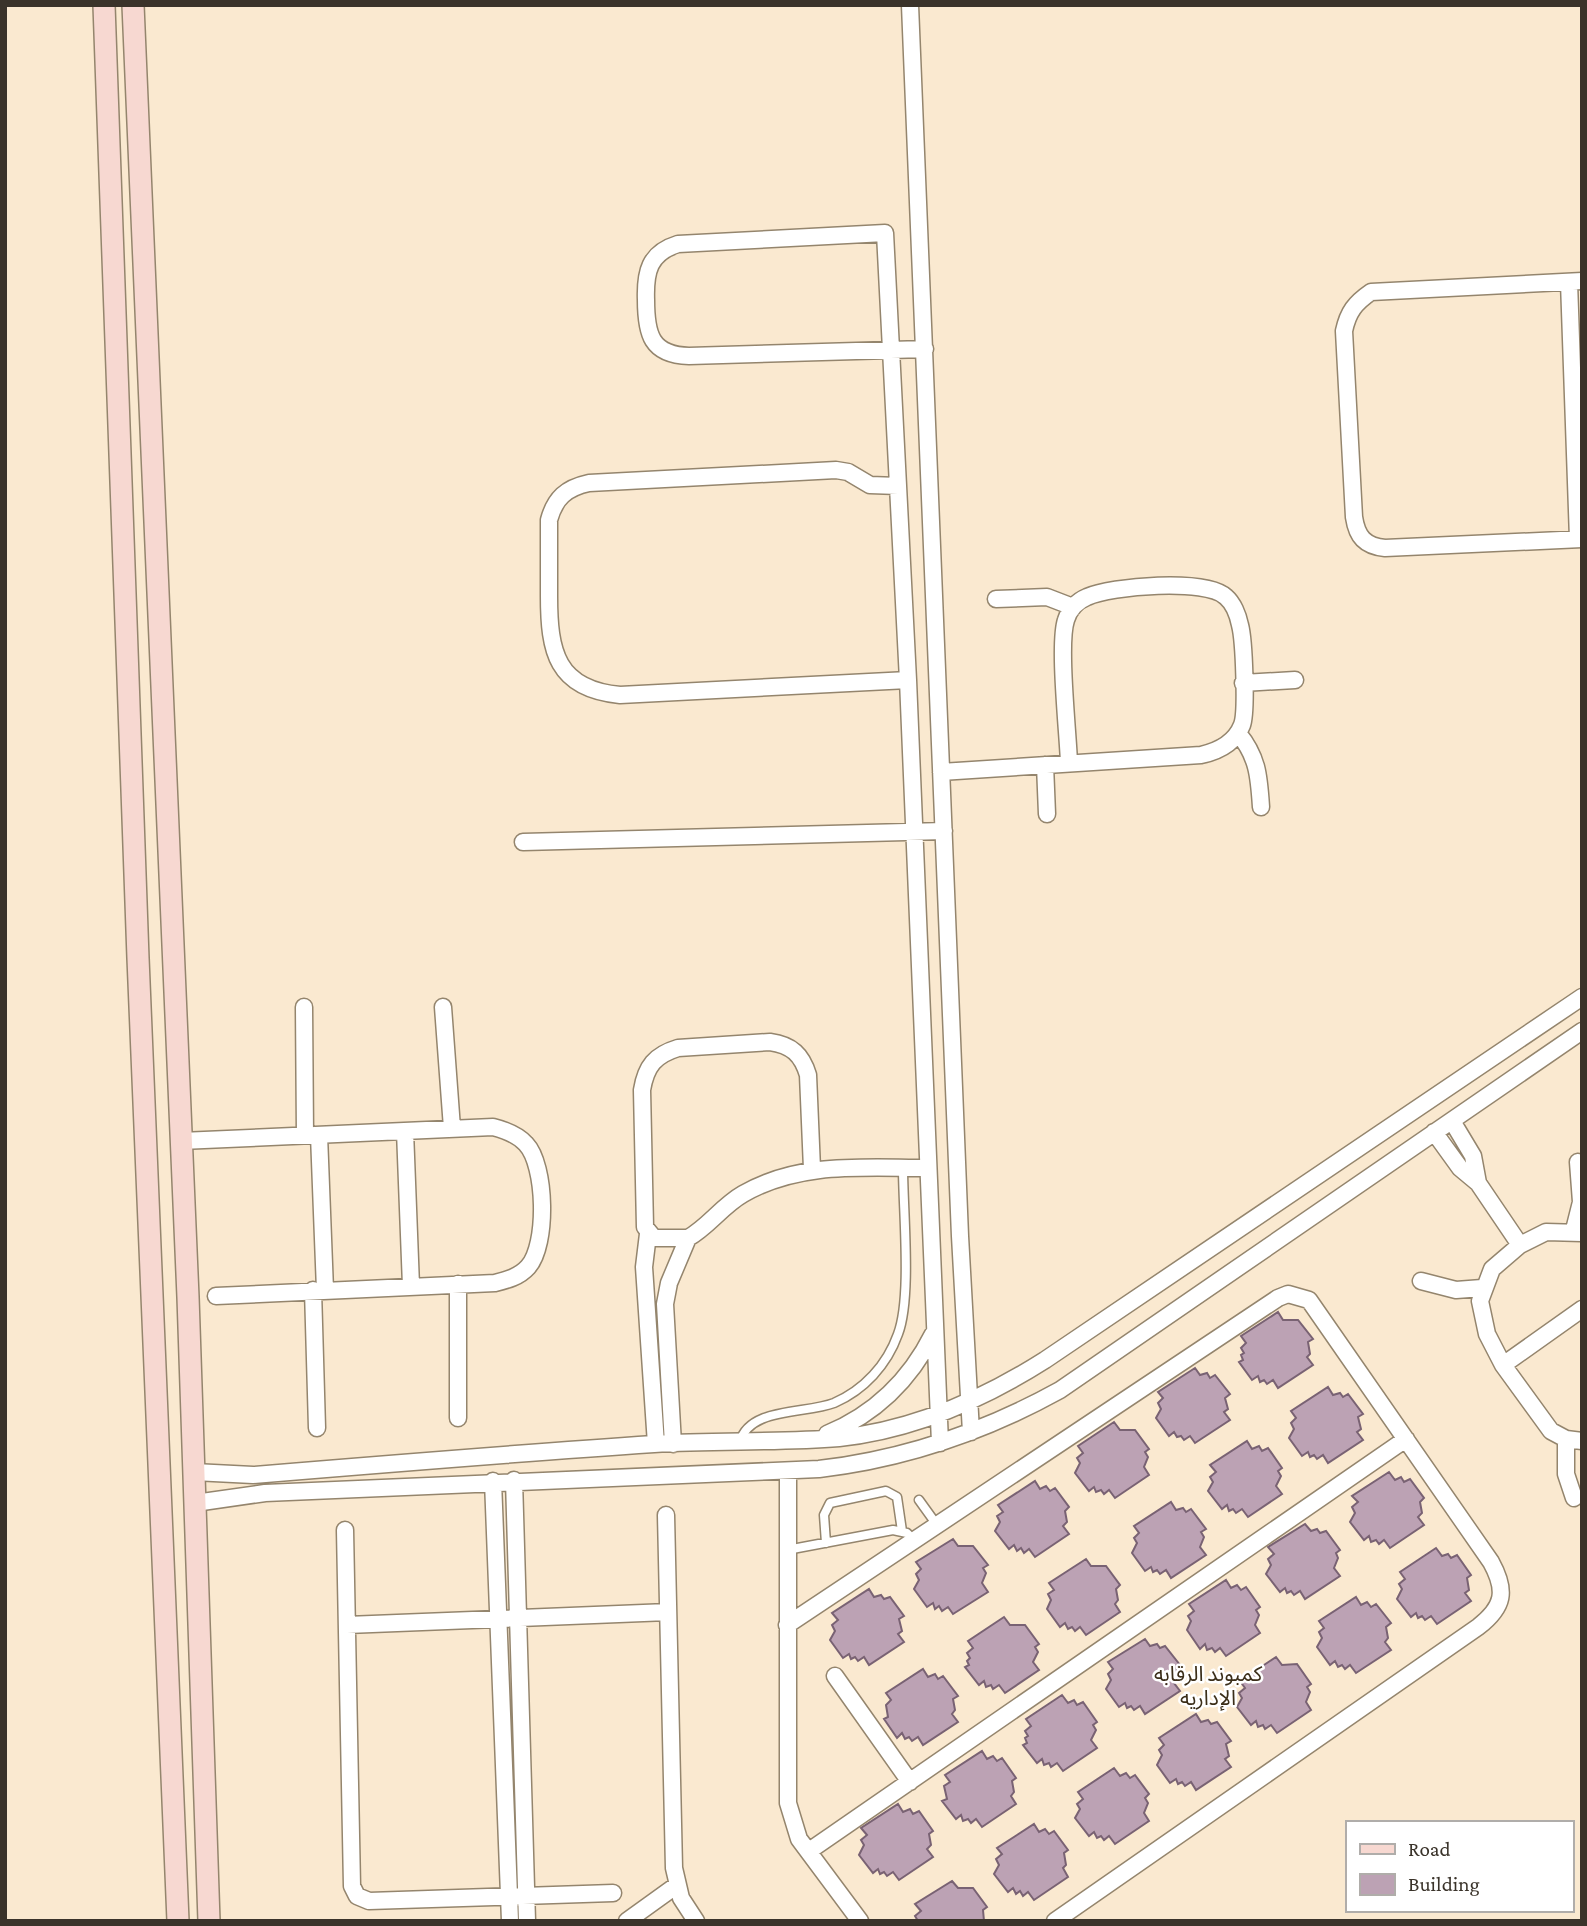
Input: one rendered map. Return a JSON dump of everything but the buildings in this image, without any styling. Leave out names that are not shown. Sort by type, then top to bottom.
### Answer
[{"type":"street","points":[[104,5],[138,958],[178,1921]]},
{"type":"street","points":[[133,5],[174,957],[209,1921]]},
{"type":"street","points":[[909,5],[971,1432]]},
{"type":"street","points":[[925,349],[889,350],[674,355],[660,349],[650,337],[646,322],[645,276],[657,255],[678,244],[885,233],[889,350],[915,832],[940,1443]]},
{"type":"street","points":[[1575,281],[1580,539],[1385,548],[1373,547],[1362,540],[1356,530],[1354,517],[1344,331],[1347,315],[1357,301],[1371,292],[1575,281]]},
{"type":"street","points":[[898,486],[870,485],[836,470],[589,482],[574,486],[562,494],[553,506],[548,520],[549,633],[554,653],[564,671],[580,685],[598,693],[620,695],[908,680]]},
{"type":"street","points":[[941,772],[1201,755],[1215,751],[1238,733],[1245,715],[1241,627],[1237,611],[1226,596],[1209,587],[1189,583],[1097,593],[1084,598],[1073,607],[1063,633],[1069,763]]},
{"type":"street","points":[[996,599],[1047,597],[1073,607]]},
{"type":"street","points":[[1243,683],[1294,680]]},
{"type":"street","points":[[1238,733],[1251,749],[1258,766],[1261,807]]},
{"type":"street","points":[[1045,765],[1047,814]]},
{"type":"street","points":[[523,842],[944,831]]},
{"type":"street","points":[[138,958],[174,957]]},
{"type":"street","points":[[194,1472],[253,1475],[656,1444],[808,1440],[874,1432],[939,1415],[969,1402],[1055,1353],[1582,997]]},
{"type":"street","points":[[304,1007],[319,1290],[317,1428]]},
{"type":"street","points":[[443,1007],[452,1128]]},
{"type":"street","points":[[195,1503],[241,1494],[514,1480],[788,1471],[850,1465],[940,1443],[971,1432],[1060,1390],[1582,1031]]},
{"type":"street","points":[[656,1444],[644,1267],[648,1234],[645,1227],[644,1075],[652,1062],[664,1052],[678,1048],[770,1042],[784,1044],[796,1051],[804,1062],[808,1075],[812,1169]]},
{"type":"street","points":[[1452,1121],[1473,1156],[1478,1183]]},
{"type":"street","points":[[181,1141],[493,1127],[511,1132],[531,1151],[541,1177],[538,1251],[528,1267],[513,1278],[495,1283],[216,1296]]},
{"type":"street","points":[[405,1130],[411,1286]]},
{"type":"street","points":[[1434,1132],[1460,1168],[1478,1183],[1520,1245]]},
{"type":"street","points":[[1574,1497],[1566,1474],[1574,1440],[1551,1431],[1503,1365],[1491,1344],[1481,1313],[1482,1288],[1497,1262],[1520,1245],[1546,1232],[1578,1232],[1581,1202],[1578,1162]]},
{"type":"street","points":[[673,1444],[665,1304],[669,1283],[688,1238],[729,1202],[782,1177],[812,1169],[928,1168]]},
{"type":"street","points":[[648,1234],[654,1238],[688,1238]]},
{"type":"street","points":[[1421,1281],[1456,1290],[1482,1288]]},
{"type":"street","points":[[457,1418],[458,1284]]},
{"type":"street","points":[[787,1625],[908,1535],[937,1525],[1288,1294],[1309,1300],[1500,1578],[1501,1598],[1493,1615],[1055,1921]]},
{"type":"street","points":[[1503,1365],[1582,1310]]},
{"type":"street","points":[[808,1440],[848,1424],[883,1400],[913,1369],[934,1332]]},
{"type":"street","points":[[809,1851],[1406,1439]]},
{"type":"street","points":[[788,1471],[788,1803],[794,1828],[860,1921]]},
{"type":"street","points":[[514,1480],[527,1921]]},
{"type":"street","points":[[493,1481],[510,1921]]},
{"type":"street","points":[[666,1515],[673,1860],[677,1885],[696,1921]]},
{"type":"street","points":[[345,1530],[353,1891],[369,1901],[612,1893]]},
{"type":"street","points":[[347,1625],[668,1612]]},
{"type":"street","points":[[835,1676],[910,1782]]},
{"type":"street","points":[[627,1921],[677,1885]]},
{"type":"lane","points":[[740,1442],[744,1429],[756,1421],[818,1408],[845,1398],[868,1381],[887,1359],[899,1333],[904,1305],[903,1168]]},
{"type":"lane","points":[[787,1550],[908,1535],[897,1497],[886,1491],[830,1503],[824,1515],[827,1543]]},
{"type":"lane","points":[[919,1500],[937,1525]]},
{"type":"district","name":"كمبوند الرقابه الإداريه","points":[[1208,1686]]}]
